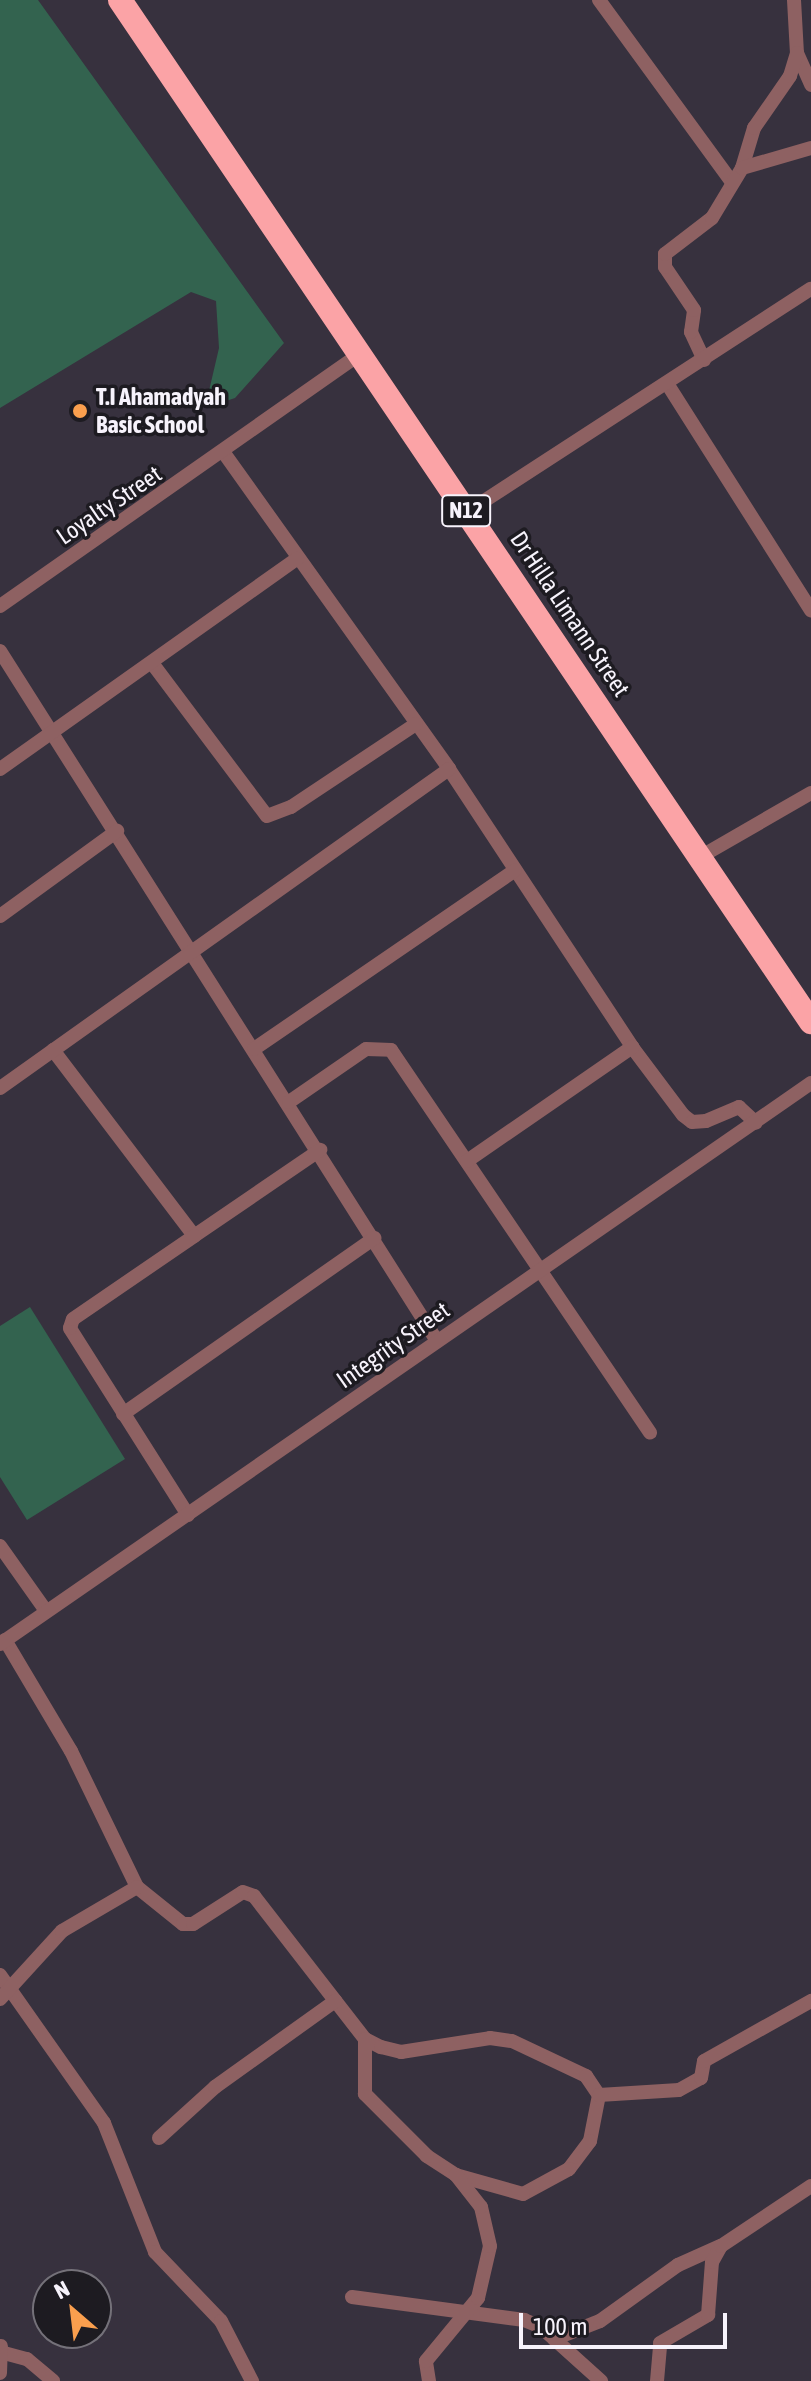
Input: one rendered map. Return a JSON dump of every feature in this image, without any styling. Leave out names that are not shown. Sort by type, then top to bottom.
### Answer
[{"type":"highway","name":"Dr Hilla Limann Street","points":[[120,0],[811,1022]]},
{"type":"street","points":[[599,0],[731,181]]},
{"type":"street","points":[[704,360],[691,332],[694,310],[665,267],[665,254],[712,218],[731,181],[742,168],[754,128],[790,76],[797,53],[794,0]]},
{"type":"street","points":[[797,53],[811,85]]},
{"type":"street","points":[[742,168],[810,154]]},
{"type":"street","points":[[467,512],[668,385],[811,289]]},
{"type":"street","name":"Loyalty Street","points":[[0,606],[224,453],[359,355]]},
{"type":"street","points":[[668,385],[811,610]]},
{"type":"street","points":[[224,453],[449,769],[632,1047],[692,1122],[739,1107],[756,1123]]},
{"type":"street","points":[[0,769],[297,559]]},
{"type":"street","points":[[0,651],[320,1150],[437,1341]]},
{"type":"street","points":[[152,663],[267,816],[291,807],[416,724]]},
{"type":"street","points":[[0,1088],[449,769]]},
{"type":"street","points":[[700,857],[811,793]]},
{"type":"street","points":[[0,916],[117,831]]},
{"type":"street","points":[[254,1049],[515,870]]},
{"type":"street","points":[[467,1161],[632,1047]]},
{"type":"street","points":[[289,1102],[366,1049],[391,1050],[650,1432]]},
{"type":"street","points":[[53,1050],[194,1236]]},
{"type":"street","name":"Integrity Street","points":[[3,1642],[811,1083]]},
{"type":"street","points":[[188,1515],[70,1328],[73,1319],[320,1150]]},
{"type":"street","points":[[123,1414],[374,1238]]},
{"type":"street","points":[[0,1546],[46,1611]]},
{"type":"street","points":[[3,1642],[71,1751],[137,1887],[183,1924],[193,1924],[243,1892],[254,1896],[365,2039],[401,2052],[490,2038],[512,2041],[586,2076],[599,2095],[598,2118],[582,2156],[542,2187],[523,2194],[456,2175],[427,2156],[365,2094],[365,2039]]},
{"type":"street","points":[[6,1995],[62,1931],[137,1887]]},
{"type":"street","points":[[0,1975],[6,1995],[104,2123],[155,2252],[221,2321],[252,2381]]},
{"type":"street","points":[[159,2138],[215,2087],[335,2001]]},
{"type":"street","points":[[599,2095],[679,2090],[701,2078],[704,2061],[811,2001]]},
{"type":"street","points":[[429,2381],[426,2361],[478,2298],[490,2246],[481,2207],[456,2175]]},
{"type":"street","points":[[554,2339],[600,2321],[678,2265],[721,2246],[811,2186]]},
{"type":"street","points":[[657,2381],[660,2343],[708,2315],[712,2262],[721,2246]]},
{"type":"street","points":[[352,2297],[524,2320],[554,2339],[601,2381]]},
{"type":"street","points":[[0,2373],[2,2349],[27,2359],[53,2381]]},
{"type":"green space","points":[[0,0],[38,0],[284,343],[235,398],[205,408],[219,348],[216,301],[191,292],[0,408]]},
{"type":"green space","points":[[30,1307],[125,1459],[27,1520],[0,1477],[0,1326]]},
{"type":"place","name":"T.I Ahamadyah Basic School","points":[[80,411]]}]
